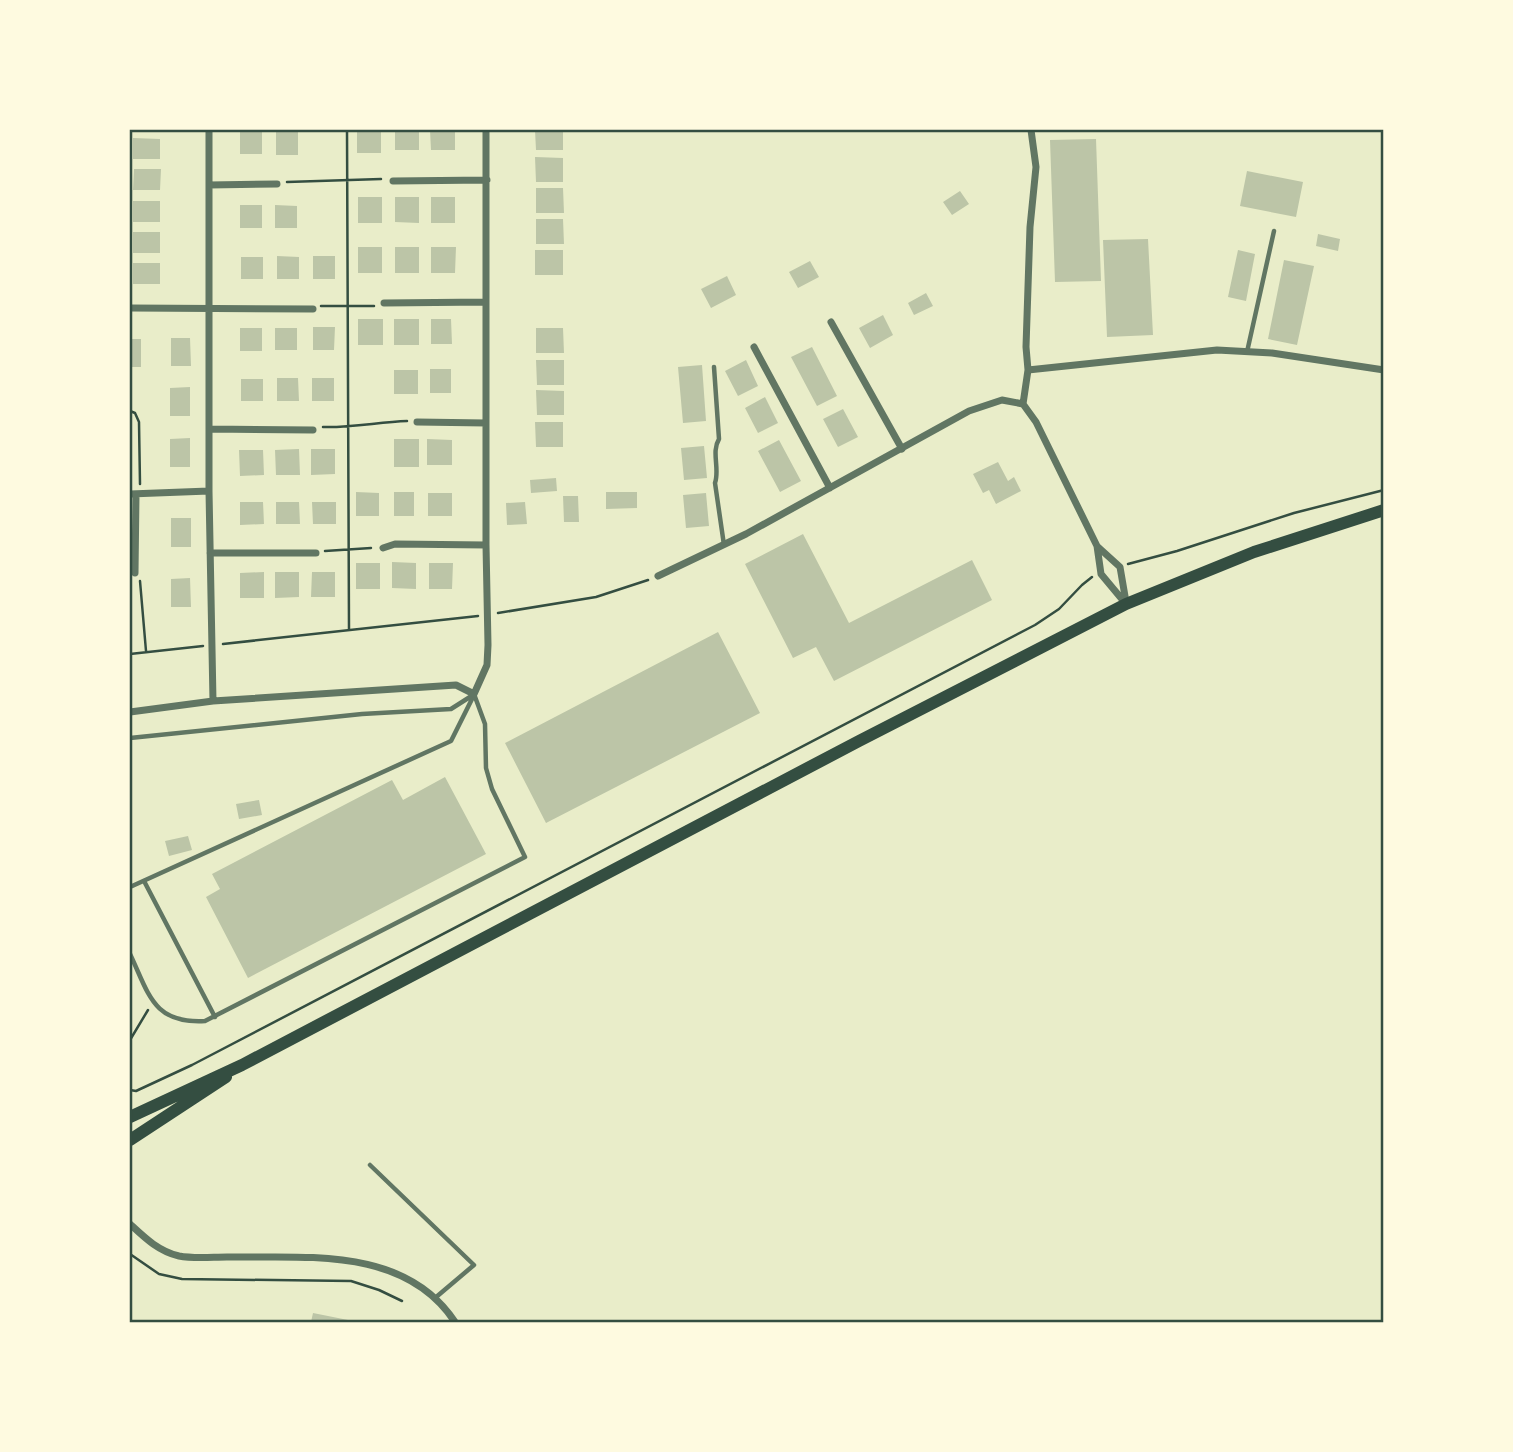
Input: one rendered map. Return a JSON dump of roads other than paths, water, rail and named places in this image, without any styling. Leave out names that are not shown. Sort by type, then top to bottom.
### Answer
[{"type":"main road","points":[[130,1117],[242,1065],[1126,604],[1254,552],[1384,510]]},
{"type":"main road","points":[[130,1140],[242,1065]]},
{"type":"street","points":[[209,130],[209,491],[213,701]]},
{"type":"street","points":[[130,712],[213,701],[456,685],[474,695],[487,665],[486,130]]},
{"type":"street","points":[[1023,404],[1028,370],[1028,274],[1037,167],[1031,130]]},
{"type":"street","points":[[393,181],[487,180]]},
{"type":"street","points":[[209,185],[277,184]]},
{"type":"street","points":[[388,303],[486,302]]},
{"type":"street","points":[[130,308],[309,309]]},
{"type":"street","points":[[831,322],[902,449]]},
{"type":"street","points":[[754,347],[830,488]]},
{"type":"street","points":[[1028,370],[1194,351],[1247,352],[1310,358],[1384,370]]},
{"type":"street","points":[[658,576],[724,545],[984,405],[1002,400],[1023,404],[1036,422],[1097,546],[1101,574],[1126,604]]},
{"type":"street","points":[[417,422],[486,423]]},
{"type":"street","points":[[209,429],[313,430]]},
{"type":"street","points":[[135,573],[135,494],[209,491]]},
{"type":"street","points":[[383,548],[395,544],[485,545]]},
{"type":"street","points":[[1097,546],[1120,567],[1126,604]]},
{"type":"street","points":[[211,553],[316,554]]},
{"type":"street","points":[[130,1224],[150,1244],[178,1256],[324,1258],[383,1268],[408,1280],[434,1299],[455,1322]]},
{"type":"lane","points":[[1247,352],[1274,231]]},
{"type":"lane","points":[[714,367],[719,439],[715,446],[715,483],[724,545]]},
{"type":"lane","points":[[130,738],[362,714],[451,709],[474,695]]},
{"type":"lane","points":[[130,887],[451,741],[474,695]]},
{"type":"lane","points":[[130,954],[153,1002],[168,1017],[186,1022],[205,1021],[525,857],[492,789],[486,768],[485,724],[474,695]]},
{"type":"lane","points":[[144,880],[215,1017]]},
{"type":"lane","points":[[370,1165],[474,1265],[434,1299]]}]
